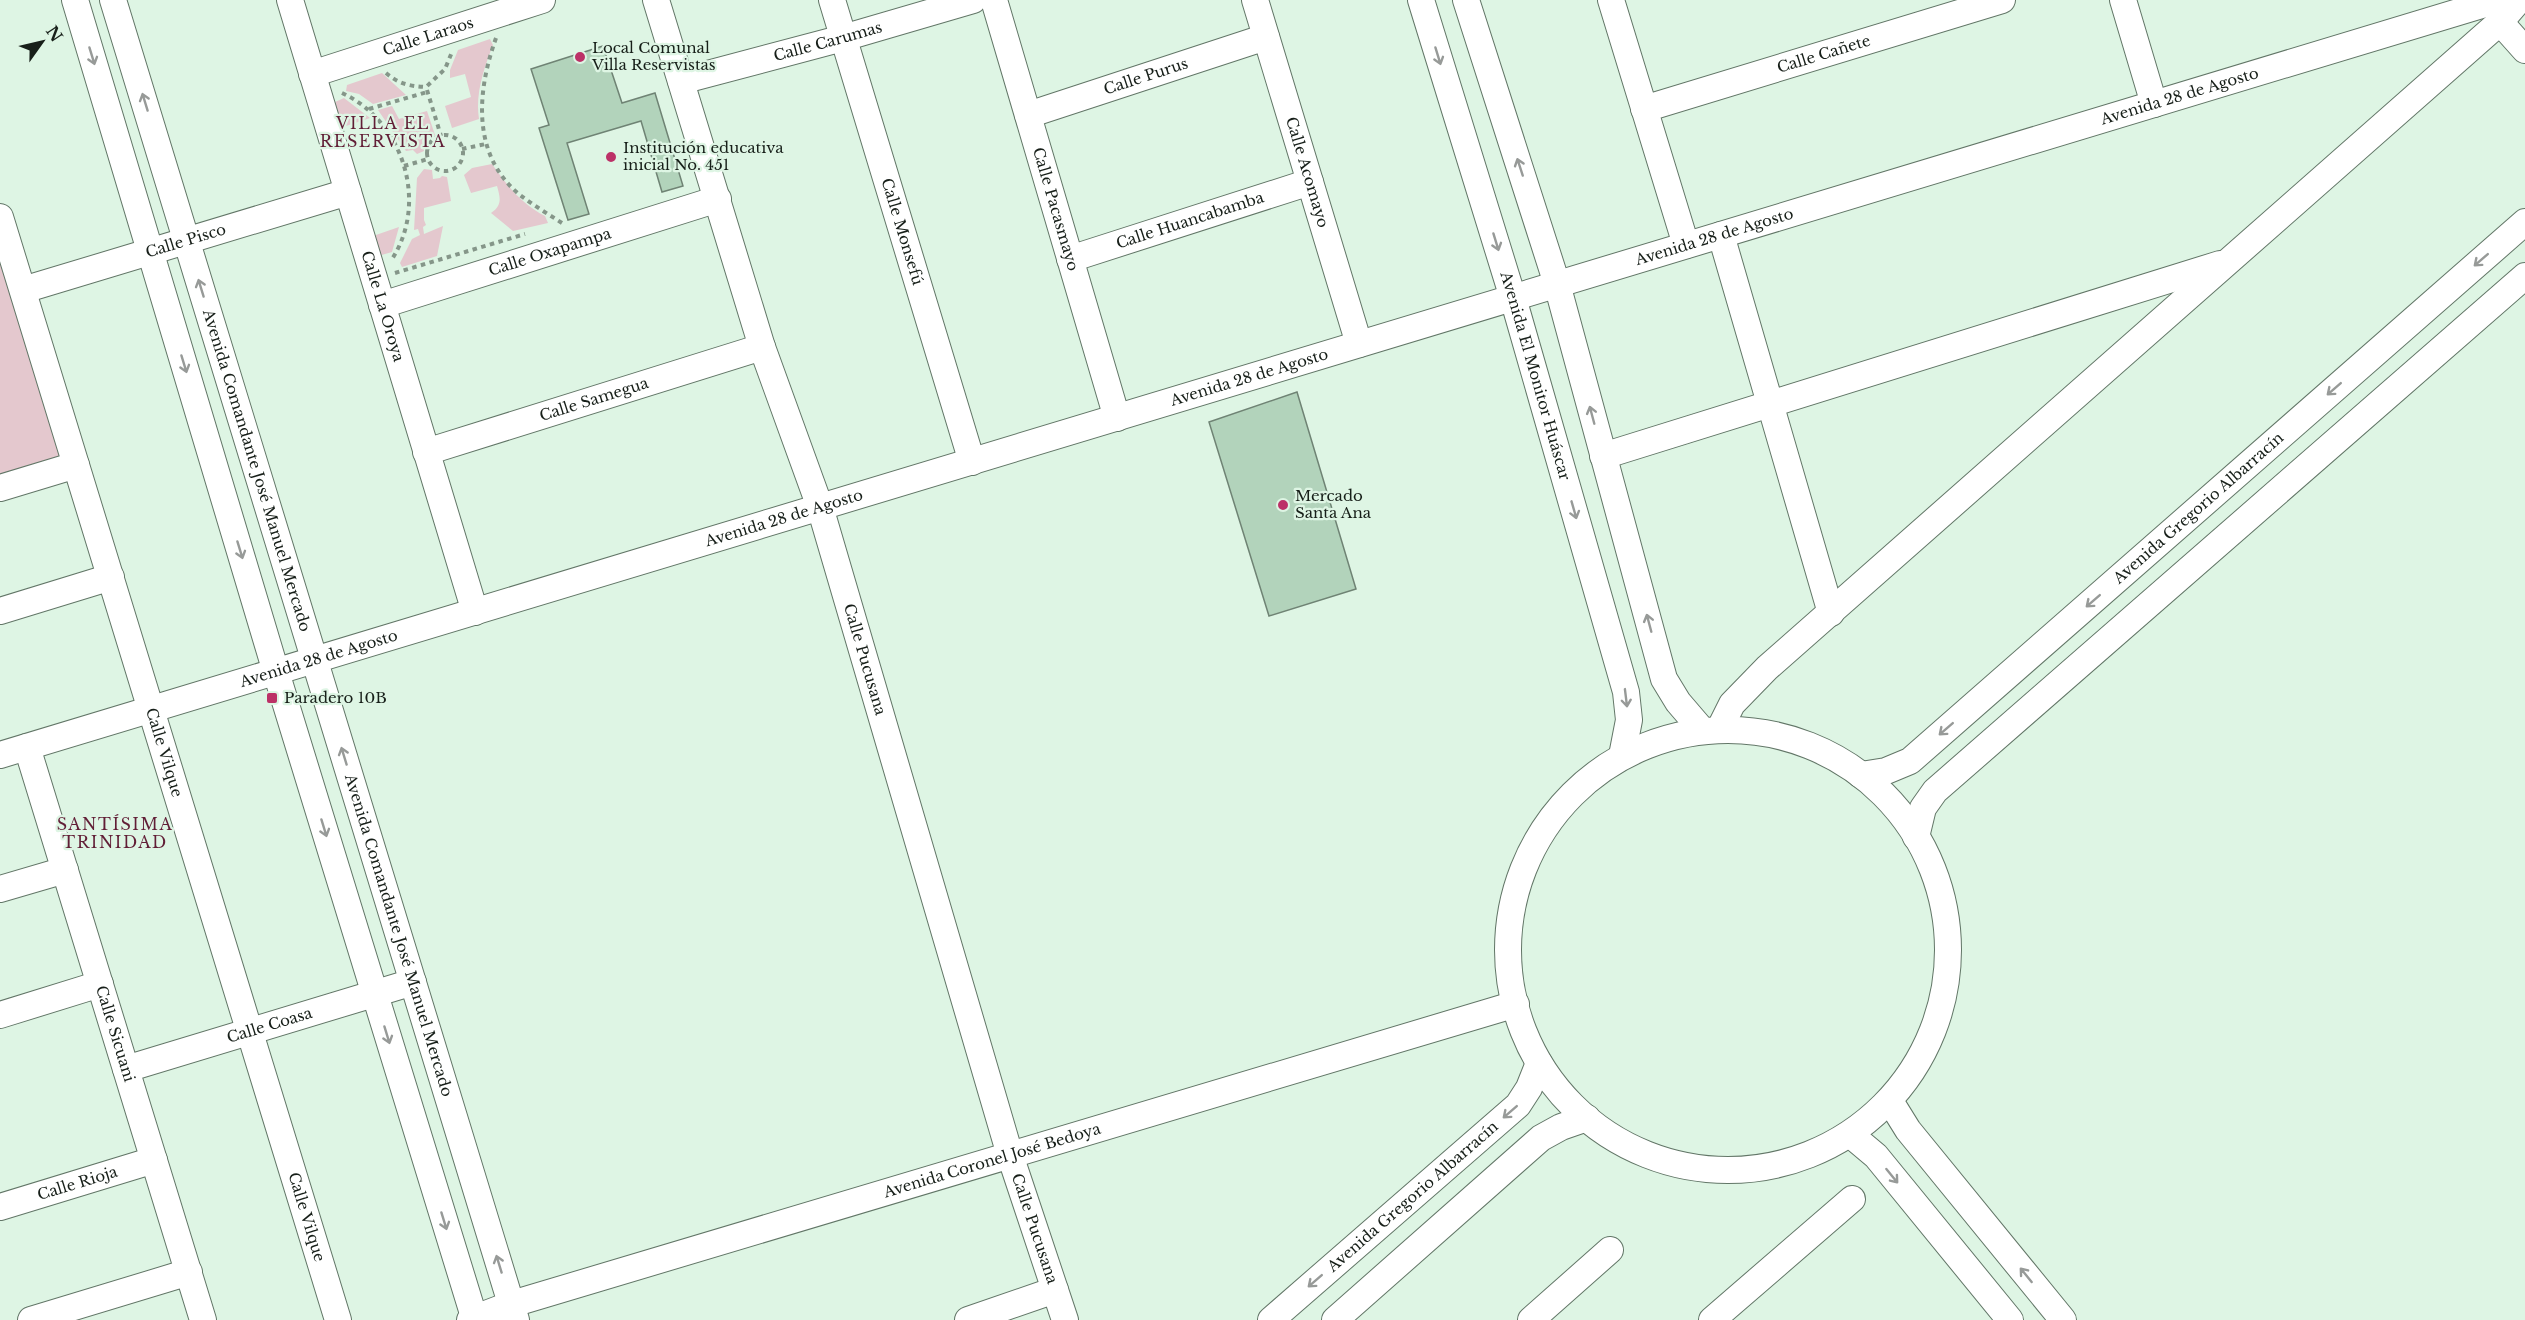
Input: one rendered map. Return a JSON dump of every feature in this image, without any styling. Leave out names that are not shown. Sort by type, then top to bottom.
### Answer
[{"type":"street","points":[[75,0],[473,1320]]},
{"type":"street","name":"Avenida Comandante José Manuel Mercado","points":[[113,0],[514,1312]]},
{"type":"street","name":"Calle La Oroya","points":[[290,0],[475,612]]},
{"type":"street","name":"Calle Laraos","points":[[312,74],[543,0]]},
{"type":"street","name":"Calle Pucusana","points":[[656,0],[762,347],[820,507],[1010,1155],[1065,1320]]},
{"type":"street","name":"Calle Monsefú","points":[[832,0],[972,462]]},
{"type":"street","name":"Calle Carumas","points":[[681,81],[843,38],[973,0]]},
{"type":"street","name":"Calle Pacasmayo","points":[[994,0],[1117,417]]},
{"type":"street","name":"Calle Acomayo","points":[[1255,0],[1359,344]]},
{"type":"street","name":"Avenida El Monitor Huáscar","points":[[1421,0],[1513,298],[1626,692],[1629,720],[1622,756]]},
{"type":"street","points":[[1466,0],[1557,284],[1664,679],[1678,702],[1710,730]]},
{"type":"street","points":[[1611,0],[1686,245]]},
{"type":"street","name":"Calle Cañete","points":[[1644,109],[2002,0]]},
{"type":"street","points":[[2123,0],[2154,104]]},
{"type":"street","points":[[1710,730],[1767,668],[2229,262],[2499,11],[2519,0]]},
{"type":"street","points":[[2499,11],[2525,50]]},
{"type":"street","name":"Avenida 28 de Agosto","points":[[0,755],[2154,104],[2499,11]]},
{"type":"street","name":"Calle Purus","points":[[1028,115],[1266,37]]},
{"type":"street","name":"Calle Huancabamba","points":[[1070,259],[1310,182]]},
{"type":"street","name":"Calle Pisco","points":[[22,290],[348,192]]},
{"type":"street","name":"Calle Oxapampa","points":[[382,305],[718,199]]},
{"type":"street","name":"Calle Vilque","points":[[0,217],[338,1320]]},
{"type":"street","name":"Avenida Gregorio Albarracín","points":[[1861,775],[1886,771],[1910,761],[2525,222]]},
{"type":"street","points":[[1721,235],[1831,613]]},
{"type":"street","points":[[1603,456],[2229,262]]},
{"type":"street","points":[[1916,837],[1923,808],[1935,791],[2525,276]]},
{"type":"street","name":"Calle Samegua","points":[[426,452],[762,347]]},
{"type":"street","points":[[0,488],[76,465]]},
{"type":"street","points":[[0,611],[111,577]]},
{"type":"street","points":[[1710,730],[1744,730],[1785,737],[1825,752],[1861,775],[1892,803],[1916,837],[1934,875],[1945,915],[1948,957],[1943,998],[1930,1038],[1910,1074],[1890,1101],[1851,1135],[1803,1157],[1759,1168],[1713,1170],[1668,1162],[1625,1144],[1587,1118],[1558,1089],[1539,1063],[1521,1023],[1510,980],[1508,935],[1515,891],[1531,850],[1555,812],[1586,781],[1622,756],[1661,739],[1710,730]]},
{"type":"street","name":"Calle Sicuani","points":[[27,747],[203,1320]]},
{"type":"street","points":[[0,889],[65,870]]},
{"type":"street","name":"Calle Coasa","points":[[126,1069],[413,982]]},
{"type":"street","points":[[0,1015],[100,984]]},
{"type":"street","name":"Avenida Coronel José Bedoya","points":[[473,1320],[514,1312],[1010,1155],[1516,1004]]},
{"type":"street","name":"Avenida Gregorio Albarracín","points":[[1271,1320],[1518,1105],[1529,1088],[1539,1063]]},
{"type":"street","points":[[1890,1101],[1908,1130],[2063,1320]]},
{"type":"street","points":[[1335,1320],[1541,1138],[1561,1127],[1587,1118]]},
{"type":"street","points":[[1851,1135],[1876,1156],[2010,1320]]},
{"type":"street","name":"Calle Rioja","points":[[0,1207],[154,1160]]},
{"type":"street","points":[[1712,1320],[1852,1198]]},
{"type":"street","points":[[1531,1320],[1610,1250]]},
{"type":"street","points":[[31,1320],[189,1272]]},
{"type":"street","points":[[968,1320],[1055,1290]]},
{"type":"path","points":[[499,31],[489,57],[481,104],[486,144],[494,163],[518,194],[562,223],[551,226]]},
{"type":"path","points":[[369,110],[427,89],[445,69],[456,43]]},
{"type":"path","points":[[380,67],[394,80],[408,86],[427,89]]},
{"type":"path","points":[[427,89],[441,136]]},
{"type":"path","points":[[339,92],[369,110],[385,127],[404,166],[408,180],[410,210],[404,234],[390,261]]},
{"type":"path","points":[[441,136],[456,139],[462,149],[460,164],[454,169],[439,170],[428,159],[429,146],[432,141],[441,136]]},
{"type":"path","points":[[462,149],[486,144]]},
{"type":"path","points":[[404,166],[428,159]]},
{"type":"path","points":[[391,274],[528,233]]},
{"type":"shaded area","points":[[490,39],[493,45],[479,91],[479,119],[452,128],[445,106],[471,97],[465,74],[450,78],[450,70],[458,50]]},
{"type":"shaded area","points":[[382,73],[406,95],[373,104],[359,94],[346,91],[347,85]]},
{"type":"shaded area","points":[[344,98],[370,118],[343,127],[335,102]]},
{"type":"shaded area","points":[[392,106],[399,119],[427,111],[435,135],[422,140],[424,151],[417,154],[413,150],[406,151],[378,110]]},
{"type":"shaded area","points":[[492,164],[515,193],[545,216],[548,223],[513,231],[491,213],[499,204],[497,186],[471,193],[464,175],[472,168]]},
{"type":"shaded area","points":[[424,169],[432,170],[433,179],[447,177],[451,201],[424,208],[426,225],[423,227],[424,234],[443,226],[437,256],[402,267],[400,263],[412,239],[420,235],[418,229],[414,230],[417,178]]},
{"type":"shaded area","points":[[399,227],[392,252],[378,256],[373,236]]},
{"type":"shaded area","points":[[0,245],[65,456],[0,476]]},
{"type":"building","points":[[603,46],[622,103],[655,93],[683,186],[662,192],[641,121],[567,143],[589,214],[568,220],[539,128],[549,125],[531,69]]},
{"type":"building","name":"Mercado Santa Ana","points":[[1297,392],[1356,589],[1269,616],[1209,422]]},
{"type":"place","name":"Local Comunal Villa Reservistas","points":[[580,57]]},
{"type":"place","name":"Institución educativa inicial No. 451","points":[[611,157]]},
{"type":"place","name":"Mercado Santa Ana","points":[[1283,505]]},
{"type":"place","name":"Paradero 10B","points":[[272,698]]},
{"type":"district","name":"VILLA EL RESERVISTA","points":[[383,132]]},
{"type":"district","name":"SANTÍSIMA TRINIDAD","points":[[115,833]]}]
